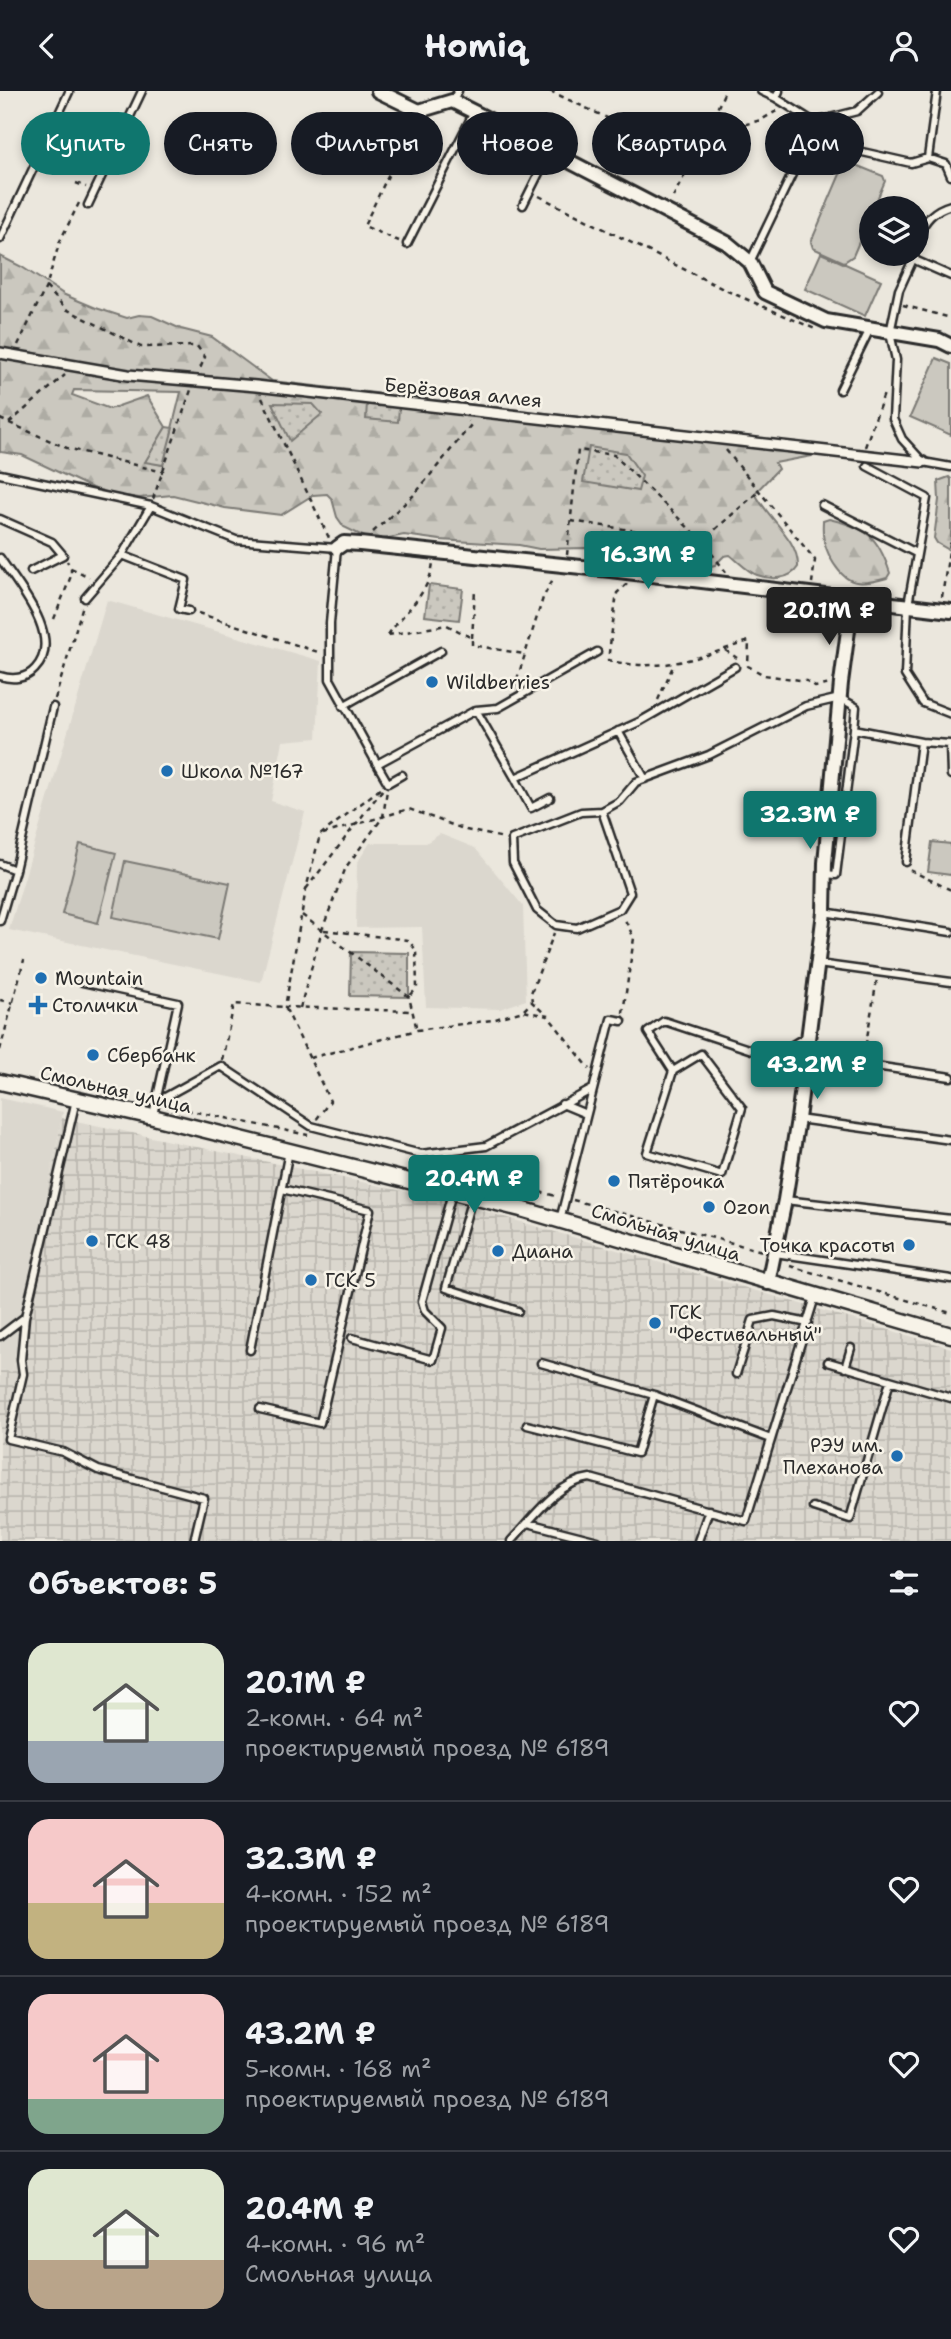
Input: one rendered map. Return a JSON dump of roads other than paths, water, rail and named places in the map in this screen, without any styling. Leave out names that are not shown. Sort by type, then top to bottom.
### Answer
[{"type":"street","points":[[378,91],[419,111],[455,96],[474,112]]},
{"type":"street","points":[[578,166],[727,243],[750,262],[765,292],[826,321],[939,340],[951,347]]},
{"type":"street","name":"Берёзовая аллея","points":[[0,353],[128,375],[256,386],[923,462]]},
{"type":"street","points":[[340,545],[360,544],[564,565],[946,611]]},
{"type":"street","points":[[768,1283],[770,1255],[785,1200],[798,1119],[824,912],[841,683],[852,600]]},
{"type":"street","name":"Смольная улица","points":[[0,1082],[76,1098],[155,1107],[289,1151],[560,1220],[951,1335]]},
{"type":"lane","points":[[0,239],[69,91]]},
{"type":"lane","points":[[88,205],[142,91]]},
{"type":"lane","points":[[761,91],[778,95],[785,106],[795,112]]},
{"type":"lane","points":[[928,158],[937,91]]},
{"type":"lane","points":[[853,112],[878,92]]},
{"type":"lane","points":[[407,244],[457,145]]},
{"type":"lane","points":[[864,152],[911,163],[928,158],[946,164],[951,176]]},
{"type":"lane","points":[[523,205],[538,175]]},
{"type":"lane","points":[[750,262],[791,175]]},
{"type":"lane","points":[[929,217],[937,209],[951,205]]},
{"type":"lane","points":[[929,264],[951,276]]},
{"type":"lane","points":[[909,266],[899,290],[890,333],[895,360],[893,419],[902,439],[923,462],[951,467]]},
{"type":"lane","points":[[839,390],[870,329]]},
{"type":"lane","points":[[866,466],[927,498],[908,605],[905,675],[923,703],[951,714]]},
{"type":"lane","points":[[0,474],[151,506],[236,540],[340,545],[330,623],[330,679],[388,783],[402,775]]},
{"type":"lane","points":[[822,505],[916,553]]},
{"type":"lane","points":[[85,598],[122,555],[151,506]]},
{"type":"lane","points":[[0,519],[52,542],[63,555],[31,571]]},
{"type":"lane","points":[[122,555],[186,580],[179,609],[189,611]]},
{"type":"lane","points":[[0,558],[38,615],[45,645],[40,662],[29,674],[14,679],[0,676]]},
{"type":"lane","points":[[343,706],[441,651]]},
{"type":"lane","points":[[377,764],[476,710],[498,708],[510,702],[597,652]]},
{"type":"lane","points":[[515,778],[652,714],[735,667]]},
{"type":"lane","points":[[602,811],[630,893],[620,909],[577,928],[556,925],[537,910],[513,863],[512,839],[581,812],[602,811],[620,801],[636,782],[709,755],[806,706],[840,698],[856,707],[836,875],[825,874]]},
{"type":"lane","points":[[0,921],[15,870],[53,707]]},
{"type":"lane","points":[[476,710],[531,808],[550,798]]},
{"type":"lane","points":[[854,729],[921,742],[951,744],[951,775]]},
{"type":"lane","points":[[618,731],[645,779]]},
{"type":"lane","points":[[906,862],[921,742]]},
{"type":"lane","points":[[0,864],[15,870]]},
{"type":"lane","points":[[824,912],[951,932]]},
{"type":"lane","points":[[816,964],[951,982]]},
{"type":"lane","points":[[82,982],[178,1003],[155,1107]]},
{"type":"lane","points":[[560,1220],[611,1019],[622,1021]]},
{"type":"lane","points":[[673,1071],[648,1033],[664,1021],[774,1057],[808,1035]]},
{"type":"lane","points":[[701,1054],[742,1108],[722,1175],[648,1153],[673,1071],[701,1054]]},
{"type":"lane","points":[[806,1056],[951,1077]]},
{"type":"lane","points":[[155,1107],[220,1066],[311,1126],[421,1154],[486,1146],[591,1090]]},
{"type":"lane","points":[[76,1098],[24,1317],[21,1360],[23,1374],[8,1439],[62,1452],[98,1470],[204,1499],[194,1541]]},
{"type":"lane","points":[[562,1104],[586,1114]]},
{"type":"lane","points":[[798,1119],[951,1140]]},
{"type":"lane","points":[[250,1350],[289,1151]]},
{"type":"lane","points":[[260,1409],[320,1423],[370,1210],[282,1189]]},
{"type":"lane","points":[[352,1338],[433,1360],[442,1328],[425,1311],[422,1301],[453,1191]]},
{"type":"lane","points":[[472,1196],[446,1288],[518,1311]]},
{"type":"lane","points":[[785,1200],[951,1219]]},
{"type":"lane","points":[[770,1255],[951,1279]]},
{"type":"lane","points":[[512,1541],[561,1489],[576,1480],[590,1478],[746,1521],[815,1297]]},
{"type":"lane","points":[[736,1374],[753,1321],[774,1316],[808,1324]]},
{"type":"lane","points":[[0,1336],[24,1317]]},
{"type":"lane","points":[[845,1368],[851,1348]]},
{"type":"lane","points":[[828,1362],[951,1398]]},
{"type":"lane","points":[[541,1363],[654,1395],[771,1439]]},
{"type":"lane","points":[[813,1507],[850,1519],[890,1381]]},
{"type":"lane","points":[[527,1425],[637,1453],[654,1395]]},
{"type":"lane","points":[[698,1541],[709,1510]]},
{"type":"lane","points":[[528,1523],[598,1541]]},
{"type":"place","name":"Wildberries","points":[[432,682]]},
{"type":"place","name":"Школа №167","points":[[167,771]]},
{"type":"place","name":"Mountain","points":[[41,978]]},
{"type":"place","name":"Столички","points":[[38,1005]]},
{"type":"place","name":"Сбербанк","points":[[93,1055]]},
{"type":"place","name":"Пятёрочка","points":[[614,1181]]},
{"type":"place","name":"Ozon","points":[[709,1207]]},
{"type":"place","name":"ГСК 48","points":[[92,1241]]},
{"type":"place","name":"Точка красоты","points":[[909,1245]]},
{"type":"place","name":"Диана","points":[[498,1251]]},
{"type":"place","name":"ГСК 5","points":[[311,1280]]},
{"type":"place","name":"ГСК \"Фестивальный\"","points":[[655,1323]]},
{"type":"place","name":"РЭУ им. Плеханова","points":[[897,1456]]}]
